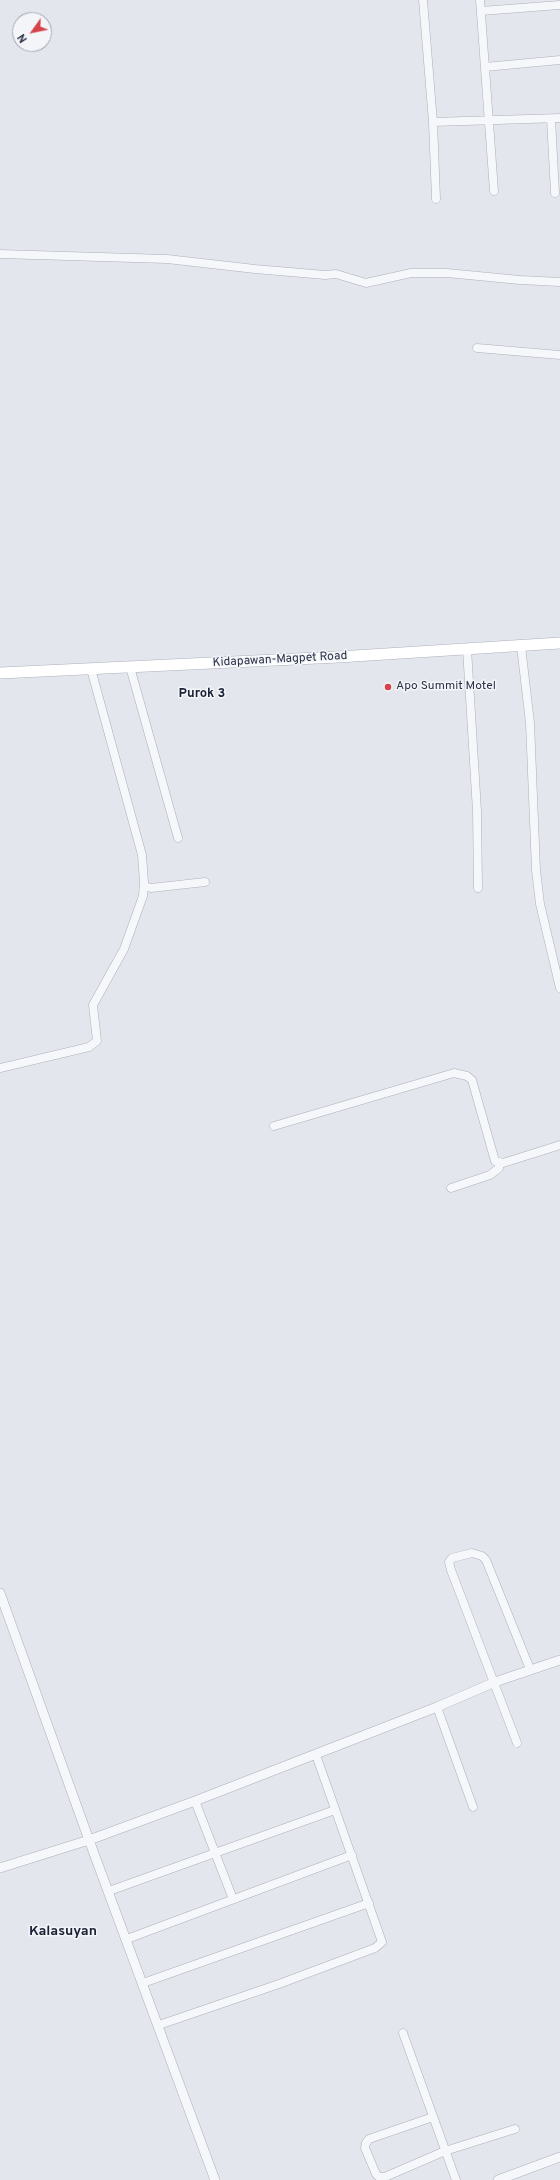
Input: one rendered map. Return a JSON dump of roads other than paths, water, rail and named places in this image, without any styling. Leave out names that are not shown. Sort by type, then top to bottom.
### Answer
[{"type":"main road","name":"Kidapawan-Magpet Road","points":[[0,673],[560,644]]},
{"type":"street","points":[[423,0],[433,122],[436,199]]},
{"type":"street","points":[[480,0],[494,191]]},
{"type":"street","points":[[481,11],[560,5]]},
{"type":"street","points":[[485,67],[560,60]]},
{"type":"street","points":[[433,122],[560,118]]},
{"type":"street","points":[[551,119],[554,193]]},
{"type":"street","points":[[0,254],[167,259],[255,269],[325,275],[336,274],[361,282],[376,281],[411,273],[447,273],[560,282]]},
{"type":"street","points":[[477,348],[560,355]]},
{"type":"street","points":[[521,646],[530,723],[536,870],[540,904],[556,963],[560,988]]},
{"type":"street","points":[[467,650],[477,811],[478,888]]},
{"type":"street","points":[[130,667],[178,838]]},
{"type":"street","points":[[0,1068],[89,1047],[98,1041],[93,1005],[124,949],[140,907],[144,886],[142,855],[91,669]]},
{"type":"street","points":[[144,886],[151,888],[205,882]]},
{"type":"street","points":[[274,1126],[454,1073],[461,1074],[467,1076],[474,1085],[492,1159],[498,1164]]},
{"type":"street","points":[[498,1164],[560,1145]]},
{"type":"street","points":[[451,1188],[490,1175],[499,1168],[498,1164]]},
{"type":"street","points":[[517,1744],[495,1682],[451,1570],[449,1562],[457,1556],[472,1553],[478,1554],[486,1560],[530,1669]]},
{"type":"street","points":[[0,1593],[89,1840],[159,2025],[215,2180]]},
{"type":"street","points":[[0,1868],[89,1840],[195,1801],[316,1755],[437,1707],[495,1682],[560,1660]]},
{"type":"street","points":[[437,1707],[473,1808]]},
{"type":"street","points":[[159,2025],[279,1984],[375,1948],[382,1942],[382,1938],[316,1755]]},
{"type":"street","points":[[195,1801],[234,1899]]},
{"type":"street","points":[[109,1891],[335,1810]]},
{"type":"street","points":[[127,1939],[352,1856]]},
{"type":"street","points":[[143,1983],[369,1903]]},
{"type":"street","points":[[403,2033],[456,2180]]},
{"type":"street","points":[[433,2117],[376,2135],[366,2143],[365,2148],[376,2174],[379,2177],[385,2177],[445,2152],[515,2129]]},
{"type":"street","points":[[498,2180],[560,2158]]},
{"type":"place","name":"Apo Summit Motel","points":[[388,687]]},
{"type":"district","name":"Purok 3","points":[[202,694]]},
{"type":"district","name":"Kalasuyan","points":[[63,1932]]}]
